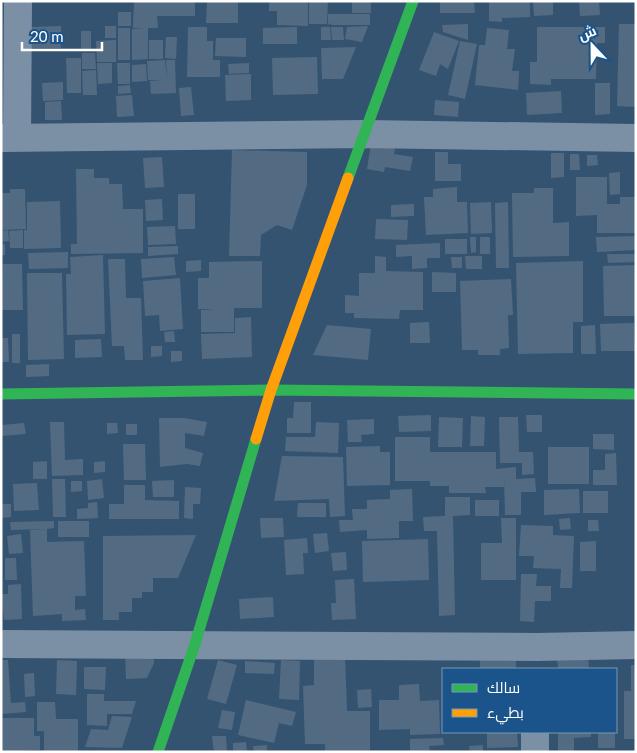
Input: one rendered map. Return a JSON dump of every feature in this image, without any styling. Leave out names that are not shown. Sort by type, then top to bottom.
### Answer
[{"type":"street","points":[[18,1],[9,138],[366,134],[636,138]]},
{"type":"street","points":[[158,752],[195,644],[271,390],[413,1]]},
{"type":"street","points":[[1,394],[271,390],[636,394]]},
{"type":"street","points":[[1,644],[195,644],[536,658],[636,645]]},
{"type":"street","points":[[535,733],[535,752]]},
{"type":"building","points":[[134,1],[195,1],[195,16],[157,16],[158,28],[148,28],[148,59],[132,60],[132,29],[144,29],[133,28]]},
{"type":"building","points":[[238,1],[238,23],[206,23],[207,2]]},
{"type":"building","points":[[269,1],[308,1],[308,26],[277,25],[277,11],[269,11]]},
{"type":"building","points":[[309,1],[328,1],[327,24],[309,24]]},
{"type":"building","points":[[352,1],[371,1],[371,13],[352,13]]},
{"type":"building","points":[[440,1],[474,1],[475,13],[440,13]]},
{"type":"building","points":[[489,1],[530,1],[530,17],[502,18],[502,22],[489,21]]},
{"type":"building","points":[[533,1],[553,1],[553,15],[534,16]]},
{"type":"building","points":[[579,1],[599,1],[600,15],[580,16]]},
{"type":"building","points":[[118,12],[131,12],[131,26],[118,26]]},
{"type":"building","points":[[328,14],[370,14],[370,25],[331,25],[331,23],[328,25]]},
{"type":"building","points":[[468,24],[468,40],[443,32],[442,25]]},
{"type":"building","points":[[619,24],[636,24],[636,107],[617,106]]},
{"type":"building","points":[[61,26],[61,48],[31,48],[31,27]]},
{"type":"building","points":[[105,26],[116,26],[116,38],[105,38]]},
{"type":"building","points":[[368,26],[362,42],[345,39],[347,27]]},
{"type":"building","points":[[188,27],[207,27],[207,41],[213,41],[213,60],[220,60],[220,77],[187,77]]},
{"type":"building","points":[[297,27],[297,44],[263,44],[263,28]]},
{"type":"building","points":[[321,27],[330,27],[331,40],[321,40]]},
{"type":"building","points":[[331,27],[343,27],[344,40],[332,40]]},
{"type":"building","points":[[537,27],[605,27],[605,43],[597,43],[596,79],[551,79],[551,85],[530,84],[530,62],[537,62]]},
{"type":"building","points":[[118,28],[130,28],[130,60],[118,60]]},
{"type":"building","points":[[487,28],[509,30],[507,49],[515,49],[512,71],[519,71],[518,90],[475,85],[479,45],[485,45]]},
{"type":"building","points":[[81,31],[91,31],[91,49],[81,49]]},
{"type":"building","points":[[434,32],[459,41],[448,69],[440,64],[436,76],[419,70]]},
{"type":"building","points":[[166,37],[177,37],[176,59],[165,58]]},
{"type":"building","points":[[216,38],[246,38],[246,57],[215,56]]},
{"type":"building","points":[[116,40],[116,62],[97,62],[96,41]]},
{"type":"building","points":[[149,40],[163,40],[163,59],[149,59]]},
{"type":"building","points":[[460,41],[477,44],[465,99],[448,95]]},
{"type":"building","points":[[356,47],[343,79],[322,79],[321,48]]},
{"type":"building","points":[[82,53],[95,53],[96,69],[82,69]]},
{"type":"building","points":[[317,57],[318,94],[273,95],[272,58]]},
{"type":"building","points":[[66,58],[81,58],[81,93],[67,93]]},
{"type":"building","points":[[165,60],[167,80],[166,60],[175,60],[176,93],[151,94],[150,81],[162,80],[148,80],[147,61]]},
{"type":"building","points":[[97,63],[112,63],[112,83],[98,84]]},
{"type":"building","points":[[117,63],[130,63],[130,84],[118,84]]},
{"type":"building","points":[[249,63],[249,73],[229,74],[228,64]]},
{"type":"building","points":[[146,64],[147,81],[132,82],[132,65]]},
{"type":"building","points":[[96,70],[97,95],[83,95],[82,71]]},
{"type":"building","points":[[251,74],[251,100],[226,101],[225,75]]},
{"type":"building","points":[[63,82],[63,100],[43,101],[42,83]]},
{"type":"building","points":[[595,83],[610,83],[610,114],[595,115]]},
{"type":"building","points":[[130,85],[131,93],[118,94],[118,86]]},
{"type":"building","points":[[191,87],[194,115],[181,116],[179,88]]},
{"type":"building","points":[[561,91],[562,113],[527,115],[526,93]]},
{"type":"building","points":[[132,95],[134,116],[117,117],[116,96]]},
{"type":"building","points":[[435,100],[459,102],[458,117],[434,115]]},
{"type":"building","points":[[61,101],[62,120],[45,120],[45,102]]},
{"type":"building","points":[[371,144],[395,148],[394,154],[413,157],[410,171],[385,167],[384,172],[367,169]]},
{"type":"building","points":[[232,150],[307,152],[307,185],[292,230],[277,225],[261,235],[260,256],[229,256]]},
{"type":"building","points":[[435,152],[448,152],[448,164],[461,164],[461,181],[435,181]]},
{"type":"building","points":[[551,153],[564,153],[564,177],[551,178]]},
{"type":"building","points":[[570,154],[579,154],[580,170],[570,170]]},
{"type":"building","points":[[587,155],[597,155],[598,165],[587,166]]},
{"type":"building","points":[[162,157],[164,187],[145,188],[143,158]]},
{"type":"building","points":[[76,169],[94,169],[94,178],[109,178],[109,184],[122,184],[123,209],[143,209],[143,253],[71,254],[71,244],[77,244]]},
{"type":"building","points":[[620,172],[620,194],[610,195],[609,173]]},
{"type":"building","points":[[576,177],[607,177],[607,204],[620,204],[620,197],[636,197],[636,233],[597,233],[597,215],[576,216]]},
{"type":"building","points":[[457,187],[457,202],[467,202],[468,233],[426,235],[424,197],[433,197],[433,189]]},
{"type":"building","points":[[534,188],[553,188],[553,223],[569,222],[569,256],[513,257],[512,193],[534,193]]},
{"type":"building","points":[[10,189],[25,189],[26,229],[1,230],[1,193],[10,193]]},
{"type":"building","points":[[178,194],[195,194],[195,229],[178,229]]},
{"type":"building","points":[[162,199],[163,220],[146,221],[145,200]]},
{"type":"building","points":[[60,201],[61,248],[24,249],[24,230],[27,230],[27,202]]},
{"type":"building","points":[[491,202],[492,233],[471,234],[470,203]]},
{"type":"building","points":[[508,202],[509,268],[496,268],[495,203]]},
{"type":"building","points":[[414,204],[414,216],[391,217],[391,205]]},
{"type":"building","points":[[376,219],[408,220],[407,240],[375,239]]},
{"type":"building","points":[[175,226],[176,244],[148,245],[147,227]]},
{"type":"building","points":[[8,230],[9,241],[1,242],[1,231]]},
{"type":"building","points":[[23,230],[23,248],[10,248],[9,231]]},
{"type":"building","points":[[636,236],[636,250],[597,252],[596,237]]},
{"type":"building","points":[[470,237],[476,237],[476,252],[471,253]]},
{"type":"building","points":[[480,237],[490,237],[490,254],[480,254]]},
{"type":"building","points":[[445,239],[467,239],[467,254],[445,254]]},
{"type":"building","points":[[440,243],[440,258],[427,258],[427,268],[412,269],[412,256],[396,257],[396,245]]},
{"type":"building","points":[[1,244],[5,244],[5,255],[1,255]]},
{"type":"building","points":[[178,246],[178,254],[148,256],[148,247]]},
{"type":"building","points":[[68,252],[68,268],[29,269],[28,253]]},
{"type":"building","points":[[607,254],[636,254],[636,262],[608,263]]},
{"type":"building","points":[[103,255],[105,334],[67,335],[66,274],[71,274],[70,257]]},
{"type":"building","points":[[375,256],[386,257],[386,271],[423,272],[423,310],[400,310],[399,319],[354,318],[354,313],[345,313],[345,295],[359,296],[359,273],[375,273]]},
{"type":"building","points":[[465,256],[482,256],[482,269],[466,269]]},
{"type":"building","points":[[174,257],[176,275],[142,278],[141,259]]},
{"type":"building","points":[[451,257],[462,257],[462,268],[452,268]]},
{"type":"building","points":[[108,259],[125,259],[126,298],[141,298],[143,360],[125,360],[124,346],[112,346]]},
{"type":"building","points":[[201,260],[201,271],[186,272],[186,261]]},
{"type":"building","points":[[262,261],[262,308],[234,308],[234,332],[201,332],[201,310],[215,309],[198,309],[198,278],[209,278],[209,262]]},
{"type":"building","points":[[583,261],[583,322],[573,322],[573,353],[518,354],[516,263]]},
{"type":"building","points":[[3,264],[22,264],[23,310],[1,310]]},
{"type":"building","points":[[636,265],[636,316],[604,316],[603,266]]},
{"type":"building","points":[[432,272],[456,273],[456,292],[432,292]]},
{"type":"building","points":[[27,273],[62,273],[64,359],[28,360]]},
{"type":"building","points":[[180,278],[183,329],[160,331],[159,315],[145,316],[143,281]]},
{"type":"building","points":[[511,279],[513,315],[508,315],[509,348],[500,349],[500,355],[478,355],[478,350],[462,350],[460,281]]},
{"type":"building","points":[[251,317],[252,357],[202,359],[201,334],[235,333],[235,318]]},
{"type":"building","points":[[429,322],[430,343],[410,343],[410,323]]},
{"type":"building","points":[[634,323],[635,351],[601,351],[600,324]]},
{"type":"building","points":[[327,325],[371,329],[368,360],[313,355]]},
{"type":"building","points":[[595,325],[596,354],[581,354],[581,326]]},
{"type":"building","points":[[174,331],[175,342],[165,342],[164,332]]},
{"type":"building","points":[[12,334],[20,334],[20,363],[12,363]]},
{"type":"building","points":[[1,338],[8,338],[9,362],[1,362]]},
{"type":"building","points":[[101,339],[102,357],[75,358],[75,340]]},
{"type":"building","points":[[151,346],[162,346],[162,356],[151,357]]},
{"type":"building","points":[[171,351],[182,351],[182,361],[171,362]]},
{"type":"building","points":[[49,364],[49,376],[26,377],[26,365]]},
{"type":"building","points":[[294,402],[311,402],[311,433],[287,433],[287,418],[293,418]]},
{"type":"building","points":[[431,415],[431,431],[399,432],[398,416]]},
{"type":"building","points":[[526,415],[542,415],[542,432],[527,432]]},
{"type":"building","points":[[471,416],[485,417],[484,446],[470,446]]},
{"type":"building","points":[[439,417],[463,418],[462,447],[438,447]]},
{"type":"building","points":[[499,417],[518,417],[519,452],[533,452],[534,474],[522,475],[522,463],[500,463]]},
{"type":"building","points":[[159,418],[184,418],[207,422],[204,436],[185,433],[185,448],[203,453],[200,466],[187,464],[160,467]]},
{"type":"building","points":[[374,419],[374,434],[361,435],[362,442],[348,442],[347,420]]},
{"type":"building","points":[[50,422],[64,422],[65,460],[83,459],[83,475],[52,476]]},
{"type":"building","points":[[316,422],[339,423],[338,453],[285,451],[286,437],[315,437]]},
{"type":"building","points":[[24,423],[26,434],[1,436],[1,425]]},
{"type":"building","points":[[107,423],[117,423],[118,433],[107,434]]},
{"type":"building","points":[[126,424],[137,424],[137,435],[126,435]]},
{"type":"building","points":[[593,434],[614,434],[614,450],[593,449]]},
{"type":"building","points":[[395,437],[430,437],[430,452],[496,452],[496,469],[516,467],[516,479],[535,478],[536,492],[521,492],[521,515],[505,515],[504,478],[504,487],[485,487],[486,493],[449,493],[449,486],[430,486],[430,481],[395,481]]},
{"type":"building","points":[[123,444],[145,444],[146,480],[124,480]]},
{"type":"building","points":[[380,446],[380,452],[390,452],[390,485],[347,486],[346,447]]},
{"type":"building","points":[[548,447],[589,447],[589,484],[548,484]]},
{"type":"building","points":[[616,453],[617,485],[593,485],[593,470],[605,470],[605,454]]},
{"type":"building","points":[[282,456],[343,457],[345,516],[330,517],[329,499],[274,501]]},
{"type":"building","points":[[47,461],[47,479],[33,479],[33,462]]},
{"type":"building","points":[[105,461],[105,472],[94,473],[94,462]]},
{"type":"building","points":[[52,479],[65,479],[66,517],[53,517]]},
{"type":"building","points":[[102,479],[104,498],[88,500],[87,481]]},
{"type":"building","points":[[174,480],[174,497],[153,497],[152,481]]},
{"type":"building","points":[[71,481],[82,481],[82,491],[71,492]]},
{"type":"building","points":[[37,483],[39,510],[14,511],[13,484]]},
{"type":"building","points":[[124,485],[145,485],[145,500],[179,501],[179,519],[109,519],[109,504],[124,504]]},
{"type":"building","points":[[185,487],[201,488],[200,504],[193,504],[193,519],[184,518]]},
{"type":"building","points":[[412,489],[413,521],[399,521],[399,538],[367,539],[367,530],[340,532],[339,520],[353,520],[352,509],[367,509],[367,500],[390,499],[390,490]]},
{"type":"building","points":[[579,489],[580,513],[544,515],[544,490]]},
{"type":"building","points":[[583,491],[608,491],[608,513],[583,513]]},
{"type":"building","points":[[445,497],[470,497],[470,515],[453,516],[455,615],[439,616],[437,531],[424,531],[423,517],[445,516]]},
{"type":"building","points":[[475,500],[499,500],[499,516],[475,516]]},
{"type":"building","points":[[97,502],[98,518],[77,519],[77,509],[88,508],[88,503]]},
{"type":"building","points":[[298,503],[326,503],[326,517],[297,517]]},
{"type":"building","points":[[1,504],[11,504],[11,517],[1,518]]},
{"type":"building","points":[[260,518],[283,518],[284,537],[261,538]]},
{"type":"building","points":[[501,518],[516,518],[516,580],[481,580],[481,543],[502,543]]},
{"type":"building","points":[[570,518],[571,529],[560,530],[559,519]]},
{"type":"building","points":[[588,520],[598,520],[599,531],[588,531]]},
{"type":"building","points":[[54,521],[54,528],[47,529],[47,542],[84,541],[86,596],[75,596],[75,610],[85,609],[86,620],[62,621],[62,614],[33,616],[30,530],[44,529],[11,530],[10,522]]},
{"type":"building","points":[[58,521],[89,521],[89,537],[58,537]]},
{"type":"building","points":[[521,525],[553,526],[553,535],[574,536],[572,588],[560,588],[561,569],[533,568],[534,556],[519,556]]},
{"type":"building","points":[[327,533],[329,551],[315,553],[313,534]]},
{"type":"building","points":[[21,534],[23,553],[9,554],[7,536]]},
{"type":"building","points":[[196,535],[178,578],[153,578],[153,592],[142,592],[142,598],[132,598],[132,612],[119,612],[119,620],[103,620],[103,536]]},
{"type":"building","points":[[307,538],[308,553],[303,553],[304,574],[286,575],[284,540]]},
{"type":"building","points":[[428,539],[429,580],[363,582],[362,541]]},
{"type":"building","points":[[596,541],[596,571],[580,571],[580,542]]},
{"type":"building","points":[[346,552],[347,570],[333,571],[331,553]]},
{"type":"building","points":[[5,558],[16,558],[17,580],[5,580]]},
{"type":"building","points":[[521,574],[537,574],[536,586],[551,586],[551,601],[535,601],[534,622],[520,621]]},
{"type":"building","points":[[354,579],[356,619],[332,620],[331,603],[336,603],[335,580]]},
{"type":"building","points":[[21,584],[22,619],[4,620],[1,594],[8,594],[8,585]]},
{"type":"building","points":[[273,597],[274,617],[240,619],[239,599]]},
{"type":"building","points":[[153,649],[154,663],[147,678],[126,679],[125,650]]},
{"type":"building","points":[[314,654],[345,654],[347,711],[370,711],[370,752],[325,752],[325,744],[305,744],[303,686],[314,685]]},
{"type":"building","points":[[516,654],[516,668],[480,668],[480,656]]},
{"type":"building","points":[[588,655],[589,668],[558,668],[557,656]]},
{"type":"building","points":[[1,660],[8,660],[11,703],[25,702],[26,712],[1,714]]},
{"type":"building","points":[[57,660],[77,661],[76,695],[56,694]]},
{"type":"building","points":[[218,660],[237,665],[226,704],[207,699]]},
{"type":"building","points":[[281,660],[300,661],[299,700],[279,699]]},
{"type":"building","points":[[245,661],[275,663],[274,674],[245,673]]},
{"type":"building","points":[[631,665],[636,665],[636,739],[624,739],[624,691],[631,691]]},
{"type":"building","points":[[84,667],[106,667],[105,690],[84,689]]},
{"type":"building","points":[[34,673],[35,696],[25,697],[24,674]]},
{"type":"building","points":[[419,684],[420,701],[439,700],[440,734],[410,735],[410,729],[379,730],[379,700],[399,700],[399,685]]},
{"type":"building","points":[[371,689],[372,707],[358,708],[357,690]]},
{"type":"building","points":[[87,694],[104,694],[104,701],[136,701],[132,714],[107,714],[107,726],[87,725]]},
{"type":"building","points":[[246,700],[296,712],[292,726],[279,723],[274,743],[238,735]]},
{"type":"building","points":[[37,702],[55,702],[56,719],[78,719],[78,751],[44,752],[44,731],[37,731]]},
{"type":"building","points":[[222,710],[235,712],[232,730],[218,728]]},
{"type":"building","points":[[112,716],[132,717],[122,748],[85,747],[91,729],[108,730]]},
{"type":"building","points":[[2,718],[34,718],[34,736],[40,736],[40,750],[2,752]]},
{"type":"building","points":[[487,733],[517,733],[518,747],[487,748]]},
{"type":"building","points":[[558,733],[591,733],[591,737],[574,738],[574,752],[558,752]]},
{"type":"building","points":[[598,733],[615,733],[615,748],[598,748]]},
{"type":"building","points":[[212,736],[226,736],[227,752],[214,752]]},
{"type":"building","points":[[443,738],[444,745],[429,746],[430,752],[410,752],[410,739]]},
{"type":"building","points":[[246,742],[247,752],[233,752],[233,743]]},
{"type":"building","points":[[267,745],[267,752],[254,752],[253,746]]},
{"type":"building","points":[[483,745],[483,752],[470,752],[469,746]]},
{"type":"traffic: fast","points":[[348,178],[413,1]]},
{"type":"traffic: fast","points":[[1,394],[271,390],[636,394]]},
{"type":"traffic: fast","points":[[158,752],[195,644],[256,439]]},
{"type":"traffic: slow","points":[[256,439],[271,390],[348,178]]}]
